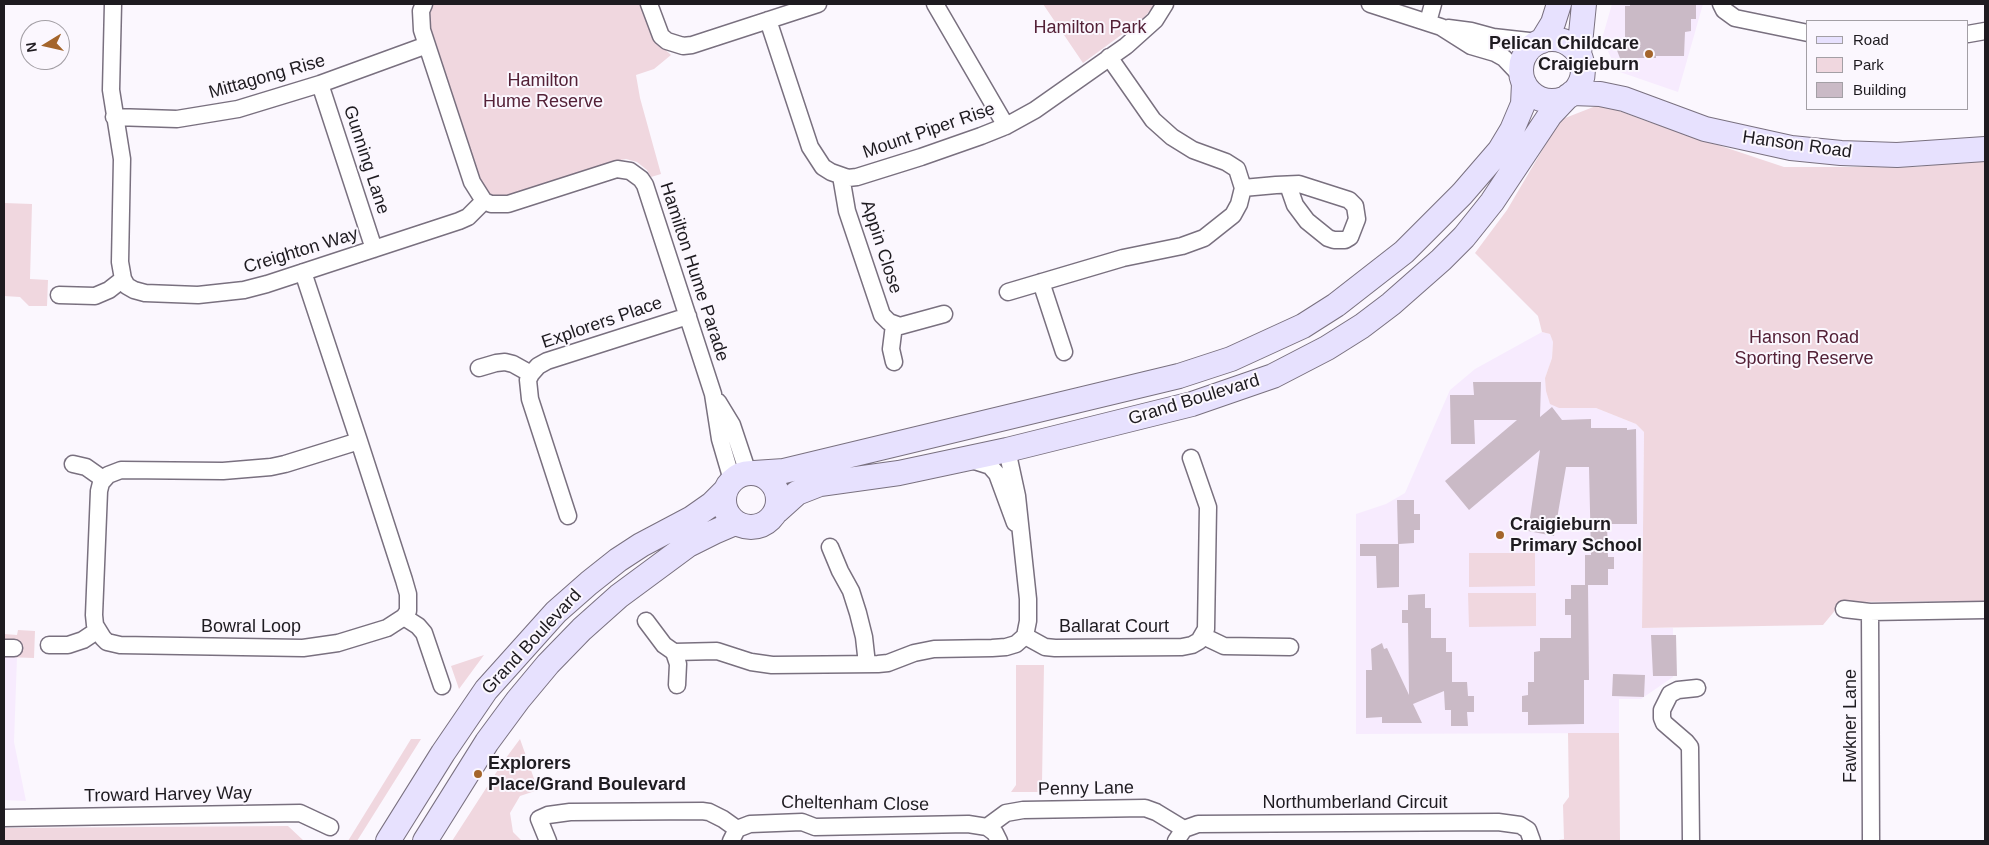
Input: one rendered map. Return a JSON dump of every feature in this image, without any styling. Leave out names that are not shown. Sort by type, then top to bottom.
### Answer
[{"type":"street","points":[[59,295],[95,296],[109,290],[123,279],[120,262],[122,159],[114,117],[111,63],[113,4]]},
{"type":"street","points":[[424,4],[420,20],[426,45],[472,182],[484,201]]},
{"type":"street","points":[[649,4],[661,36],[667,41],[683,46],[692,45],[818,4]]},
{"type":"street","points":[[935,4],[1006,126]]},
{"type":"street","name":"Mount Piper Rise","points":[[841,176],[857,177],[1006,126],[1035,110],[1142,33],[1155,20],[1165,4]]},
{"type":"street","points":[[1370,4],[1434,25],[1493,37],[1540,41],[1550,39],[1567,42],[1581,59]]},
{"type":"street","points":[[1433,4],[1434,25]]},
{"type":"street","points":[[1523,80],[1521,68],[1524,58],[1529,49],[1540,41],[1553,23],[1559,4]]},
{"type":"street","points":[[1434,25],[1471,46],[1502,57],[1523,80],[1530,91],[1538,97],[1548,100],[1559,100],[1570,95],[1582,79],[1581,59],[1584,4]]},
{"type":"street","points":[[1721,4],[1724,10],[1735,18],[1806,33]]},
{"type":"street","points":[[768,20],[810,148],[823,167],[841,176]]},
{"type":"street","points":[[1969,34],[1985,31]]},
{"type":"street","name":"Mittagong Rise","points":[[114,117],[177,119],[205,116],[238,109],[320,84],[426,45]]},
{"type":"street","points":[[1008,292],[1123,258],[1182,246],[1204,238],[1232,215],[1239,204],[1243,188],[1240,175],[1232,165],[1178,142],[1153,120],[1109,57]]},
{"type":"street","name":"Hanson Road","points":[[1581,59],[1597,79],[1624,99]]},
{"type":"street","name":"Grand Boulevard","points":[[388,841],[480,698],[556,612],[589,582],[618,560],[692,518],[740,479],[784,471],[1179,376],[1231,359],[1303,326],[1336,305],[1404,252],[1484,170],[1500,150],[1512,130],[1523,104],[1523,80]]},
{"type":"street","name":"Gunning Lane","points":[[320,84],[374,249]]},
{"type":"street","name":"Hanson Road","points":[[1570,95],[1600,94],[1624,99],[1705,129],[1791,148],[1840,153],[1897,155],[1982,148]]},
{"type":"street","name":"Grand Boulevard","points":[[777,511],[797,493],[820,484],[899,473],[1007,450],[1192,404],[1273,376],[1355,331],[1419,281],[1464,237],[1492,202],[1550,115],[1570,95]]},
{"type":"street","name":"Hamilton Hume Parade","points":[[484,201],[492,204],[508,204],[609,171],[623,169],[630,171],[641,179],[645,185],[714,394],[720,439],[740,479]]},
{"type":"street","name":"Appin Close","points":[[841,176],[847,211],[882,315],[894,325]]},
{"type":"street","points":[[1243,188],[1288,185]]},
{"type":"street","name":"Creighton Way","points":[[123,279],[127,286],[145,293],[198,295],[244,290],[459,221],[472,214],[484,201]]},
{"type":"street","points":[[304,272],[408,594],[408,611],[404,618],[418,626],[424,633],[442,686]]},
{"type":"street","points":[[1042,282],[1064,352]]},
{"type":"street","points":[[894,362],[891,349],[894,325],[907,325],[944,314]]},
{"type":"street","name":"Explorers Place","points":[[568,516],[530,399],[528,380],[531,374],[538,366],[547,361],[688,316]]},
{"type":"street","name":"Explorers Place","points":[[479,368],[496,362],[505,362],[513,364],[531,374]]},
{"type":"street","points":[[646,621],[664,645],[674,652],[717,651],[751,662],[772,665],[888,663],[914,653],[934,649],[1006,647],[1016,644],[1025,636],[1028,621],[1028,600],[1017,496],[1007,450],[993,437],[975,426]]},
{"type":"street","points":[[50,645],[68,645],[83,640],[98,630],[94,615],[98,491],[104,479],[111,473],[121,470],[223,471],[271,467],[359,441]]},
{"type":"street","points":[[1191,458],[1208,507],[1206,629],[1203,636],[1224,646],[1290,647]]},
{"type":"street","points":[[966,459],[990,466],[997,474],[1021,539]]},
{"type":"street","points":[[73,464],[86,467],[104,479]]},
{"type":"street","points":[[740,479],[770,480],[775,486],[778,494],[777,511],[766,524],[759,527],[743,526],[735,523],[729,516],[725,509],[740,479]]},
{"type":"street","name":"Grand Boulevard","points":[[425,841],[487,742],[542,671],[582,629],[619,596],[688,545],[735,523]]},
{"type":"street","points":[[830,547],[851,591],[858,613],[864,637],[867,664]]},
{"type":"street","points":[[1844,609],[1870,612],[1985,610]]},
{"type":"street","name":"Fawkner Lane","points":[[1870,612],[1871,841]]},
{"type":"street","name":"Bowral Loop","points":[[98,630],[107,642],[120,645],[303,648],[364,635],[387,628],[404,618]]},
{"type":"street","name":"Ballarat Court","points":[[1025,636],[1045,647],[1065,648],[1182,647],[1192,645],[1203,636]]},
{"type":"street","points":[[674,652],[678,664],[677,685]]},
{"type":"street","points":[[1691,841],[1690,748],[1686,742],[1664,723],[1662,710],[1670,694],[1678,690],[1697,688]]},
{"type":"street","name":"Penny Lane","points":[[987,827],[1006,813],[1023,810],[1144,808],[1156,812],[1180,835]]},
{"type":"street","points":[[548,841],[539,819],[548,815],[570,812],[702,811],[723,819],[734,835]]},
{"type":"street","name":"Troward Harvey Way","points":[[4,818],[300,813],[330,827]]},
{"type":"street","name":"Cheltenham Close","points":[[734,835],[750,824],[802,822],[815,827],[968,824],[987,827]]},
{"type":"street","name":"Northumberland Circuit","points":[[1180,835],[1198,824],[1498,822],[1520,825],[1528,830],[1532,841]]},
{"type":"street","points":[[987,827],[995,833],[999,841]]},
{"type":"shaded area","name":"Pelican Childcare Craigieburn","points":[[1612,4],[1703,4],[1678,92],[1620,72],[1616,68],[1602,39]]},
{"type":"shaded area","name":"Craigieburn Primary School","points":[[1542,332],[1550,334],[1553,342],[1552,358],[1545,378],[1559,408],[1596,408],[1636,424],[1644,432],[1642,628],[1673,628],[1673,677],[1641,699],[1619,699],[1619,733],[1356,734],[1356,514],[1386,504],[1405,493],[1450,390],[1475,369]]},
{"type":"shaded area","points":[[4,657],[17,657],[14,742],[26,801],[4,800]]},
{"type":"green space","name":"Hamilton Hume Reserve","points":[[434,4],[641,4],[653,38],[671,55],[654,69],[636,75],[640,98],[661,174],[651,177],[647,170],[637,162],[626,159],[503,197],[489,195],[479,179],[429,25],[428,16]]},
{"type":"green space","name":"Hamilton Park","points":[[1043,4],[1155,4],[1143,19],[1083,63]]},
{"type":"green space","name":"Hanson Road Sporting Reserve","points":[[1601,104],[1784,167],[1914,167],[1985,160],[1985,601],[1842,602],[1823,625],[1642,628],[1644,432],[1636,424],[1596,408],[1559,408],[1550,404],[1545,378],[1552,358],[1553,342],[1550,334],[1542,332],[1538,316],[1475,253],[1507,210],[1560,120]]},
{"type":"green space","points":[[4,203],[32,204],[30,279],[48,280],[47,306],[29,306],[20,297],[4,296]]},
{"type":"green space","points":[[1469,553],[1535,553],[1535,586],[1469,587]]},
{"type":"green space","points":[[1468,593],[1536,593],[1536,626],[1469,627]]},
{"type":"green space","points":[[18,630],[35,631],[34,658],[4,657],[4,634],[17,635]]},
{"type":"green space","points":[[484,655],[459,689],[451,666]]},
{"type":"green space","points":[[1016,665],[1044,665],[1042,782],[1048,792],[1011,792],[1016,785]]},
{"type":"green space","points":[[1568,733],[1619,733],[1620,841],[1553,841],[1564,839],[1563,805],[1569,797]]},
{"type":"green space","points":[[411,739],[421,739],[357,841],[348,841]]},
{"type":"green space","points":[[520,739],[538,790],[520,796],[510,813],[513,832],[522,841],[452,841],[503,762]]},
{"type":"green space","points":[[288,826],[304,841],[4,841],[4,828]]},
{"type":"building","points":[[1630,4],[1696,4],[1696,19],[1691,19],[1691,31],[1685,32],[1684,56],[1626,58],[1621,61],[1615,45],[1625,41],[1625,6],[1630,6]]},
{"type":"building","points":[[1473,382],[1541,382],[1540,417],[1552,407],[1562,420],[1591,419],[1591,428],[1636,429],[1637,524],[1607,524],[1608,557],[1614,557],[1614,569],[1608,569],[1608,585],[1588,585],[1589,680],[1584,680],[1584,724],[1528,725],[1528,712],[1522,712],[1522,696],[1528,695],[1528,682],[1534,682],[1534,652],[1540,651],[1540,638],[1571,638],[1571,615],[1565,615],[1565,599],[1571,599],[1571,585],[1585,585],[1585,555],[1591,555],[1589,467],[1566,467],[1554,536],[1528,531],[1540,450],[1469,510],[1445,481],[1517,420],[1474,420],[1475,444],[1451,444],[1450,395],[1474,395]]},
{"type":"building","points":[[1397,500],[1414,500],[1414,514],[1420,514],[1420,530],[1414,530],[1414,543],[1399,544],[1399,587],[1377,588],[1376,556],[1360,556],[1360,544],[1398,544]]},
{"type":"building","points":[[1425,594],[1425,608],[1431,608],[1431,638],[1446,638],[1446,652],[1452,652],[1452,682],[1467,682],[1468,696],[1474,696],[1474,712],[1467,712],[1468,726],[1451,726],[1451,710],[1445,710],[1444,691],[1413,704],[1422,723],[1382,723],[1382,717],[1366,718],[1366,670],[1372,670],[1371,649],[1382,643],[1384,649],[1387,648],[1409,695],[1408,623],[1402,623],[1402,610],[1408,610],[1408,595]]},
{"type":"building","points":[[1651,635],[1676,635],[1677,676],[1653,676]]},
{"type":"building","points":[[1613,674],[1645,675],[1644,697],[1612,696]]},
{"type":"place","name":"Pelican Childcare Craigieburn","points":[[1649,54]]},
{"type":"place","name":"Craigieburn Primary School","points":[[1500,535]]},
{"type":"place","name":"Explorers Place/Grand Boulevard","points":[[478,774]]}]
